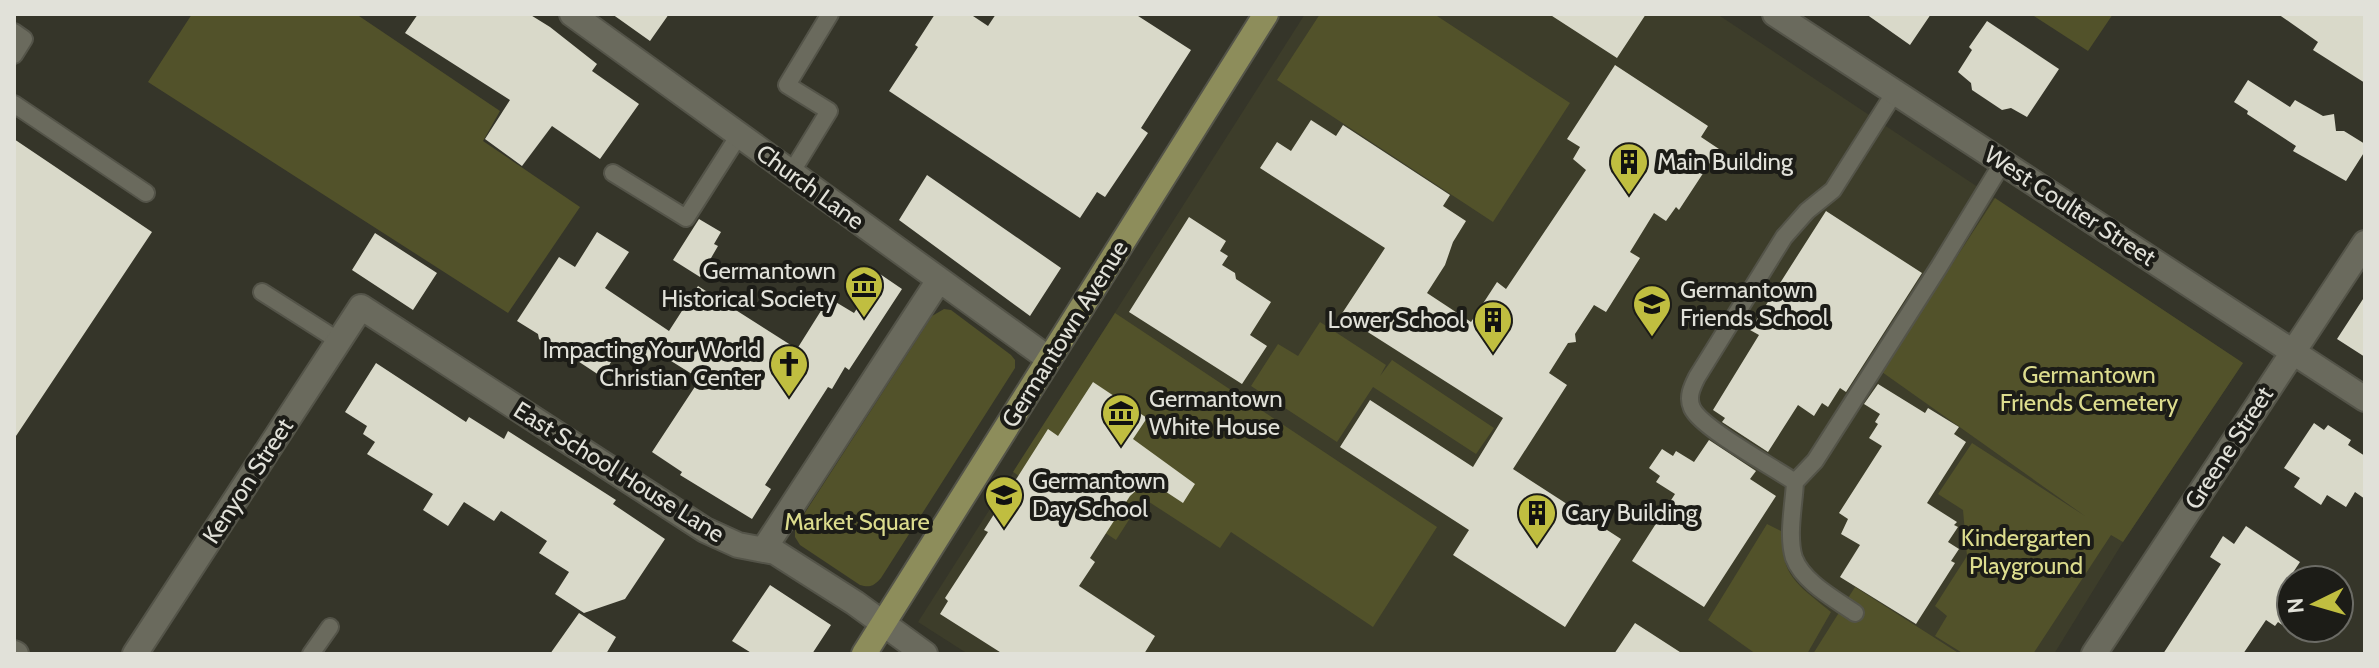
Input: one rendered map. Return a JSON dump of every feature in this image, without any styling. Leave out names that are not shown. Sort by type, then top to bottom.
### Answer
[{"type":"main road","name":"Germantown Avenue","points":[[864,654],[1266,14]]},
{"type":"street","name":"Church Lane","points":[[572,14],[1049,359]]},
{"type":"street","name":"West Coulter Street","points":[[1775,14],[2365,399]]},
{"type":"street","name":"Greene Street","points":[[2094,654],[2365,243]]},
{"type":"street","points":[[764,549],[939,280]]},
{"type":"street","name":"East School House Lane","points":[[361,307],[705,530],[738,545],[775,552],[925,654]]},
{"type":"street","name":"Kenyon Street","points":[[135,654],[361,307]]},
{"type":"lane","points":[[791,173],[829,111],[787,85],[830,14]]},
{"type":"lane","points":[[14,32],[24,39],[14,55]]},
{"type":"lane","points":[[1795,482],[1700,420],[1690,401],[1691,390],[1784,237],[1807,211],[1833,190],[1895,92]]},
{"type":"lane","points":[[14,104],[146,193]]},
{"type":"lane","points":[[613,173],[686,218],[739,135]]},
{"type":"lane","points":[[1855,613],[1821,589],[1795,561],[1792,548],[1795,482],[1815,461],[2003,162]]},
{"type":"lane","points":[[262,292],[339,341]]},
{"type":"lane","points":[[311,654],[330,627]]},
{"type":"shaded area","name":"Germantown Friends School","points":[[1305,14],[1717,14],[2243,363],[2123,542],[2054,654],[968,654],[918,622]]},
{"type":"green space","points":[[192,14],[356,14],[500,111],[483,141],[580,207],[508,313],[148,82]]},
{"type":"green space","points":[[1320,14],[1434,14],[1570,103],[1493,222],[1277,80]]},
{"type":"green space","points":[[2031,14],[2113,14],[2088,51]]},
{"type":"green space","name":"Germantown Friends Cemetery","points":[[1995,198],[2243,363],[2123,542],[2111,535],[2033,654],[1964,654],[1935,636],[1947,616],[1935,606],[1967,556],[1963,510],[1938,494],[1972,443],[2085,516],[1882,372]]},
{"type":"green space","name":"Market Square","points":[[944,309],[951,310],[1011,355],[1015,368],[881,578],[872,586],[860,585],[800,545],[795,537],[795,528],[932,316]]},
{"type":"green space","name":"Germantown White House","points":[[1115,313],[1437,527],[1373,627],[1231,532],[1220,548],[1143,498],[1116,540],[1013,472]]},
{"type":"green space","points":[[1320,322],[1386,365],[1380,376],[1392,360],[1494,428],[1476,454],[1373,387],[1337,442],[1251,386],[1278,344],[1298,356]]},
{"type":"green space","points":[[1767,524],[1783,532],[1784,559],[1794,579],[1831,612],[1807,654],[1756,654],[1708,620]]},
{"type":"green space","points":[[1855,587],[1960,654],[1813,654]]},
{"type":"building","points":[[418,14],[529,14],[597,64],[592,71],[639,104],[600,159],[552,126],[522,166],[485,139],[510,100],[405,33]]},
{"type":"building","points":[[612,14],[669,14],[650,41]]},
{"type":"building","points":[[935,14],[970,14],[988,26],[996,14],[1135,14],[1191,50],[1141,128],[1148,133],[1105,197],[1097,192],[1080,218],[889,91]]},
{"type":"building","points":[[1549,14],[1646,14],[1617,58]]},
{"type":"building","points":[[1866,14],[1931,14],[1910,45]]},
{"type":"building","points":[[2278,14],[2365,14],[2365,83],[2313,50],[2318,42]]},
{"type":"building","points":[[1987,21],[2059,69],[2027,117],[2011,108],[2002,110],[1972,90],[1971,83],[1958,72],[1972,50],[1969,47]]},
{"type":"building","points":[[1615,65],[1708,126],[1701,137],[1719,149],[1679,210],[1676,207],[1666,221],[1654,213],[1630,252],[1640,258],[1606,312],[1594,305],[1575,334],[1576,342],[1568,343],[1549,373],[1567,385],[1513,469],[1621,539],[1565,627],[1453,555],[1469,530],[1340,447],[1370,400],[1473,467],[1503,418],[1341,315],[1385,248],[1260,168],[1277,142],[1291,151],[1311,120],[1336,136],[1343,125],[1450,195],[1443,206],[1466,221],[1453,242],[1445,265],[1427,293],[1471,322],[1497,282],[1506,289],[1586,170],[1573,159],[1580,147],[1567,139]]},
{"type":"building","points":[[2248,80],[2290,107],[2295,100],[2323,116],[2334,114],[2336,131],[2344,131],[2365,144],[2365,151],[2346,181],[2293,151],[2296,146],[2234,102]]},
{"type":"building","points":[[14,139],[152,232],[14,439]]},
{"type":"building","points":[[927,175],[1061,268],[1030,316],[899,220]]},
{"type":"building","points":[[1826,211],[1922,273],[1846,392],[1840,388],[1828,407],[1822,403],[1814,416],[1798,405],[1768,452],[1722,422],[1725,418],[1713,410],[1759,335],[1750,330]]},
{"type":"building","points":[[1189,217],[1226,241],[1220,251],[1228,256],[1222,265],[1235,273],[1236,279],[1271,302],[1250,335],[1267,346],[1242,384],[1129,312]]},
{"type":"building","points":[[699,219],[721,232],[714,244],[718,246],[700,277],[673,260]]},
{"type":"building","points":[[597,232],[629,252],[605,288],[669,331],[698,286],[797,349],[829,298],[854,313],[880,274],[902,289],[849,370],[845,367],[832,389],[828,387],[765,485],[771,489],[752,519],[680,475],[682,472],[652,452],[700,379],[655,351],[649,361],[622,344],[602,377],[558,348],[553,349],[539,339],[538,334],[517,321],[559,257],[575,267]]},
{"type":"building","points":[[375,233],[437,273],[413,310],[352,270]]},
{"type":"building","points":[[2365,296],[2365,357],[2337,339]]},
{"type":"building","points":[[376,363],[466,422],[469,417],[504,439],[508,431],[616,500],[613,504],[665,539],[625,599],[584,613],[555,594],[569,572],[539,553],[547,541],[501,511],[494,521],[464,502],[448,526],[423,510],[433,494],[367,454],[375,442],[363,434],[367,426],[345,412]]},
{"type":"building","points":[[1093,382],[1147,418],[1133,439],[1195,484],[1183,503],[1148,480],[1130,496],[1090,558],[1095,562],[1079,586],[1155,636],[1144,654],[1003,654],[940,614],[948,601],[945,598],[1048,429],[1058,436]]},
{"type":"building","points":[[1878,384],[1925,413],[1928,408],[1959,427],[1954,434],[1966,442],[1927,503],[1957,522],[1954,525],[1958,527],[1948,542],[1959,549],[1951,561],[1955,563],[1916,624],[1840,577],[1860,545],[1841,534],[1848,519],[1839,513],[1882,446],[1869,438],[1880,414],[1864,404]]},
{"type":"building","points":[[2314,423],[2324,430],[2328,425],[2351,440],[2348,445],[2365,456],[2365,499],[2355,492],[2346,507],[2327,495],[2321,505],[2294,487],[2300,478],[2284,468]]},
{"type":"building","points":[[1709,440],[1756,471],[1750,479],[1776,496],[1704,607],[1632,561],[1675,494],[1656,482],[1660,476],[1649,468],[1662,449],[1673,456],[1676,451],[1694,462]]},
{"type":"building","points":[[2246,526],[2300,562],[2275,564],[2275,626],[2266,620],[2243,654],[2163,654],[2221,564],[2210,557],[2223,536],[2234,544]]},
{"type":"building","points":[[770,585],[831,625],[812,654],[753,654],[732,641]]},
{"type":"building","points":[[579,613],[616,637],[606,654],[550,654]]},
{"type":"building","points":[[1635,623],[1683,654],[1614,654]]},
{"type":"place","name":"Main Building","points":[[1629,196]]},
{"type":"place","name":"Germantown Historical Society","points":[[864,319]]},
{"type":"place","name":"Germantown Friends School","points":[[1652,338]]},
{"type":"place","name":"Lower School","points":[[1493,354]]},
{"type":"place","name":"Impacting Your World Christian Center","points":[[789,398]]},
{"type":"place","name":"Germantown White House","points":[[1121,447]]},
{"type":"place","name":"Germantown Day School","points":[[1004,529]]},
{"type":"place","name":"Cary Building","points":[[1537,547]]},
{"type":"park label","name":"Kindergarten Playground","points":[[2026,552]]}]
